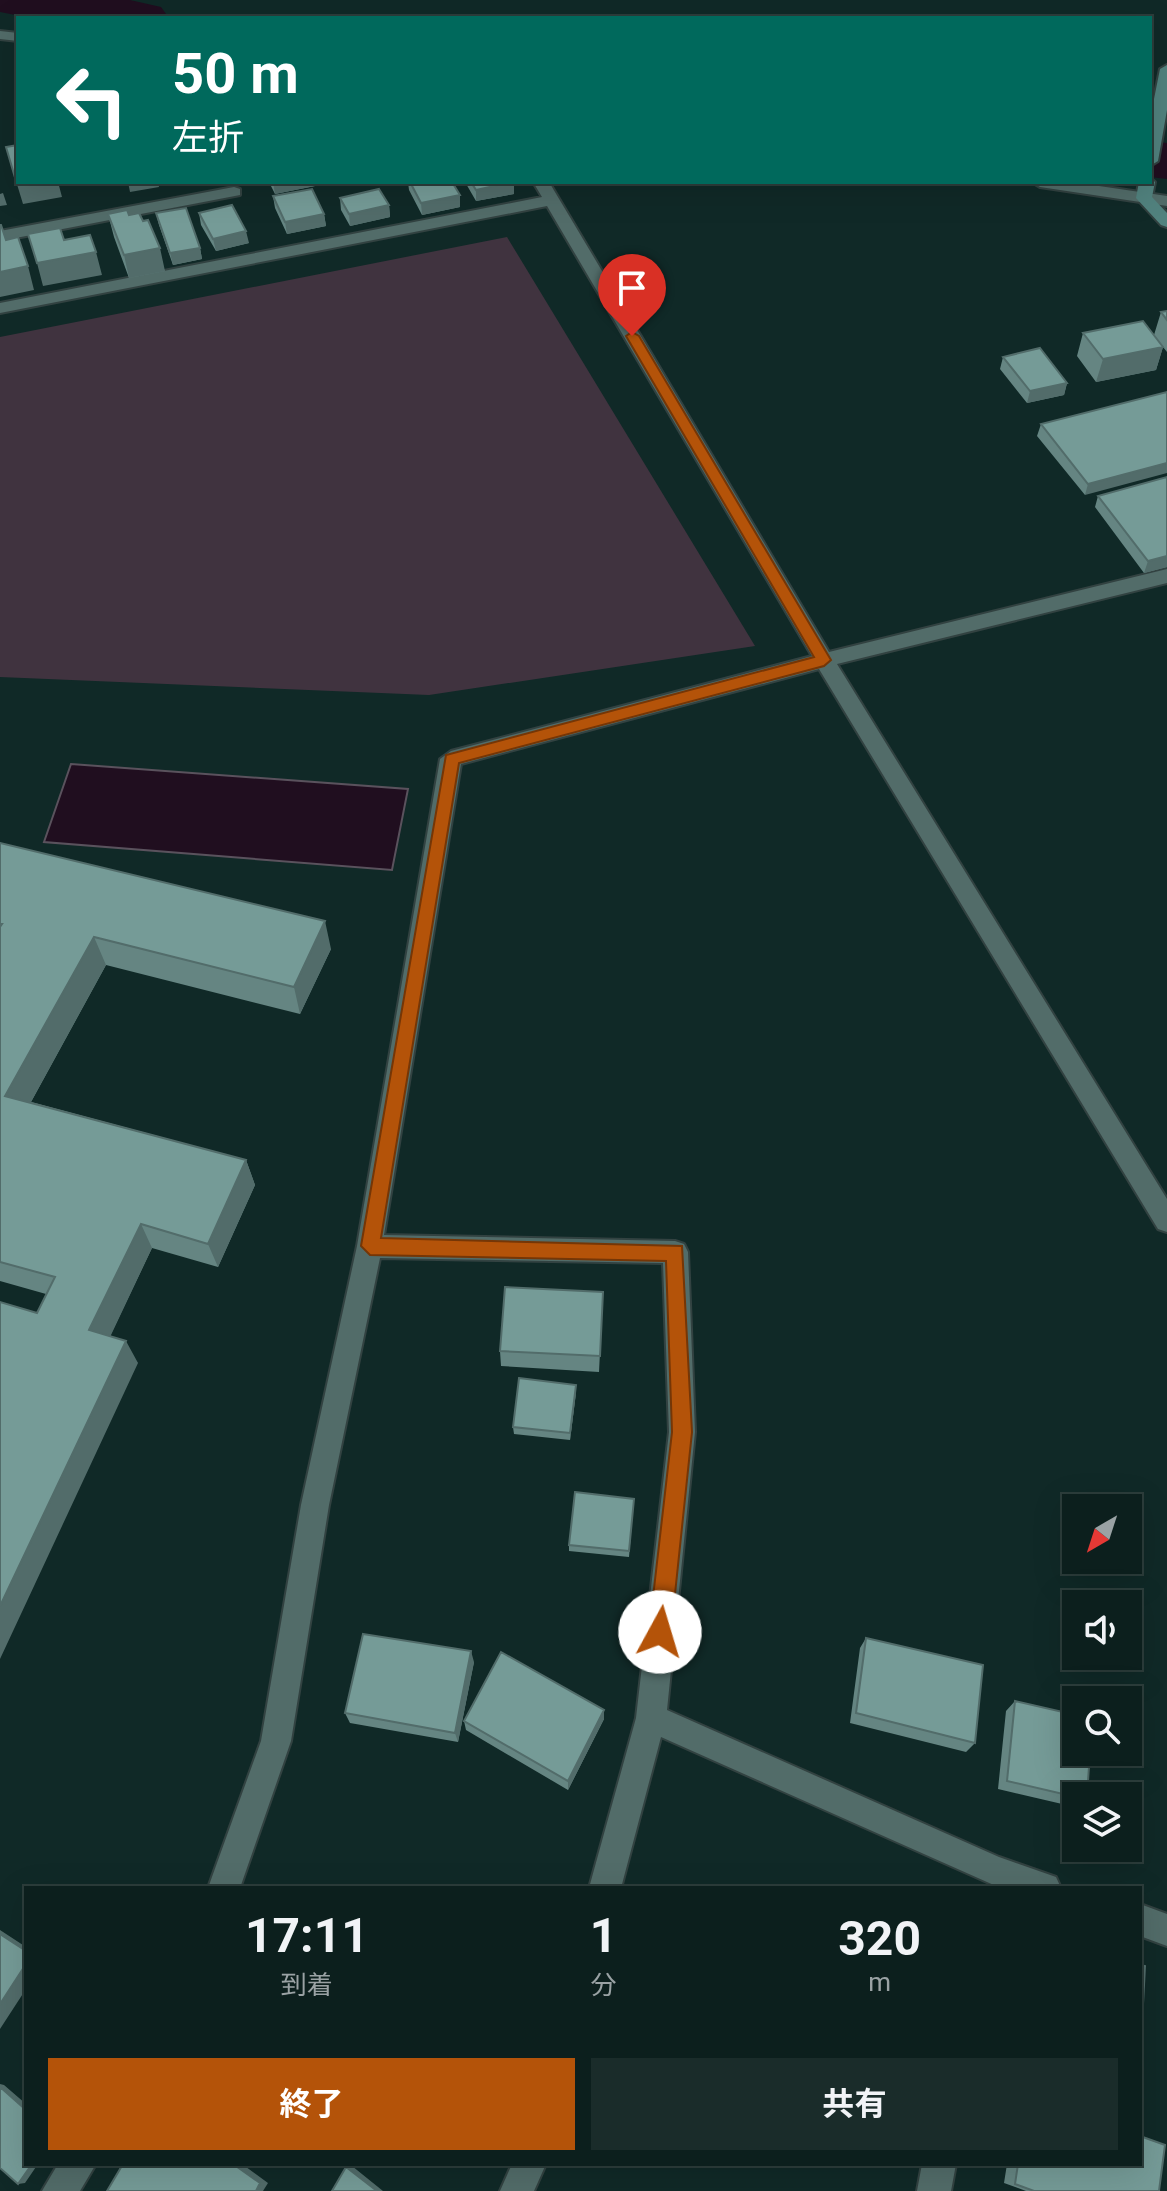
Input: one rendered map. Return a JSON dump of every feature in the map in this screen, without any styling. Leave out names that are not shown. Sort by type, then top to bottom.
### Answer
[{"type":"street","points":[[1156,155],[1167,69]]},
{"type":"street","points":[[542,184],[824,660],[1167,1221]]},
{"type":"street","points":[[1066,184],[1146,190],[1167,201]]},
{"type":"street","points":[[1146,190],[1167,222]]},
{"type":"street","points":[[0,236],[234,192]]},
{"type":"street","points":[[0,308],[552,200]]},
{"type":"street","points":[[225,1886],[276,1741],[315,1505],[370,1246],[451,759],[824,660],[1167,576]]},
{"type":"street","points":[[370,1246],[675,1252],[682,1432],[651,1718],[606,1886]]},
{"type":"street","points":[[651,1718],[995,1880],[1032,1886]]},
{"type":"street","points":[[1142,1921],[1167,1930]]},
{"type":"street","points":[[59,2191],[78,2166]]},
{"type":"street","points":[[517,2191],[528,2166]]},
{"type":"street","points":[[934,2191],[939,2166]]},
{"type":"shaded area","points":[[507,237],[755,646],[429,695],[0,677],[0,337]]},
{"type":"shaded area","points":[[71,764],[408,789],[392,870],[44,842]]},
{"type":"building","points":[[16,145],[16,181],[6,147]]},
{"type":"building","points":[[411,184],[453,184],[460,195],[421,203]]},
{"type":"building","points":[[472,184],[503,184],[476,190]]},
{"type":"building","points":[[312,189],[324,214],[285,222],[273,196]]},
{"type":"building","points":[[379,189],[389,205],[349,214],[340,198]]},
{"type":"building","points":[[232,205],[246,231],[213,239],[199,213]]},
{"type":"building","points":[[186,208],[200,248],[170,253],[156,213]]},
{"type":"building","points":[[127,210],[129,215],[139,213],[143,221],[148,220],[160,248],[124,255],[108,214]]},
{"type":"building","points":[[0,225],[6,240],[18,237],[28,266],[0,272]]},
{"type":"building","points":[[60,228],[64,240],[90,235],[96,252],[37,263],[28,234]]},
{"type":"building","points":[[1143,321],[1163,347],[1103,359],[1083,333]]},
{"type":"building","points":[[1040,348],[1067,383],[1030,391],[1003,357]]},
{"type":"building","points":[[1167,392],[1167,463],[1088,484],[1041,424]]},
{"type":"building","points":[[1167,477],[1167,556],[1148,561],[1098,496]]},
{"type":"building","points":[[0,843],[325,921],[294,987],[94,937],[5,1096],[246,1160],[208,1244],[141,1224],[89,1330],[126,1341],[0,1606],[0,1302],[37,1313],[55,1277],[0,1262]]},
{"type":"building","points":[[505,1287],[603,1292],[600,1356],[500,1351]]},
{"type":"building","points":[[519,1378],[576,1385],[570,1433],[513,1427]]},
{"type":"building","points":[[575,1492],[634,1499],[629,1551],[569,1545]]},
{"type":"building","points":[[363,1634],[471,1651],[455,1733],[345,1713]]},
{"type":"building","points":[[866,1638],[983,1665],[975,1743],[856,1713]]},
{"type":"building","points":[[501,1652],[604,1710],[568,1781],[464,1721]]},
{"type":"building","points":[[1015,1701],[1062,1712],[1062,1766],[1089,1766],[1088,1782],[1062,1782],[1062,1794],[1007,1781]]},
{"type":"building","points":[[0,1934],[24,1950],[24,1967],[0,2004]]},
{"type":"building","points":[[1142,1965],[1145,1966],[1142,2023]]},
{"type":"building","points":[[0,2087],[24,2108],[24,2166],[31,2166],[18,2184],[0,2168]]},
{"type":"building","points":[[1142,2137],[1165,2145],[1159,2191],[1034,2191],[1015,2184],[1018,2166],[1142,2166]]},
{"type":"building","points":[[122,2166],[236,2166],[260,2183],[256,2191],[107,2191]]},
{"type":"building","points":[[346,2167],[377,2191],[332,2191]]},
{"type":"waterway","points":[[18,0],[128,16]]},
{"type":"waterway","points":[[1152,159],[1167,161]]},
{"type":"route","points":[[632,336],[824,660],[451,759],[370,1246],[675,1252],[682,1432],[660,1632]]}]
